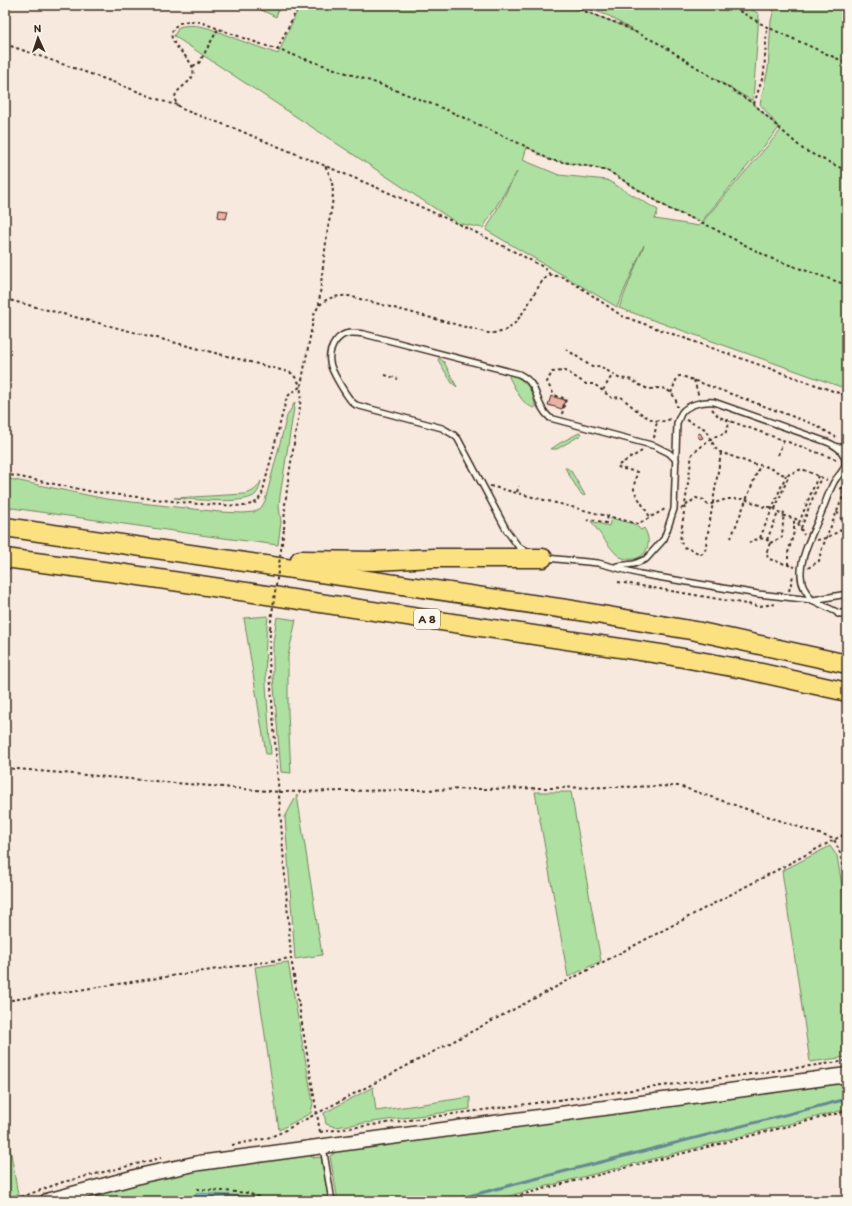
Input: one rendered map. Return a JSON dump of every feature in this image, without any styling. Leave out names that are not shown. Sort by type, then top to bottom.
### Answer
[{"type":"highway","name":"A 8","points":[[5,527],[573,610],[696,631],[847,664]]},
{"type":"highway","points":[[213,557],[375,561],[434,558],[543,558]]},
{"type":"highway","name":"A 8","points":[[5,558],[126,574],[667,655],[748,670],[847,692]]},
{"type":"main road","points":[[47,1201],[143,1175],[199,1163],[847,1075]]},
{"type":"lane","points":[[676,460],[669,453],[653,445],[550,418],[545,414],[540,406],[535,388],[530,381],[519,374],[364,334],[345,334],[336,341],[331,350],[329,357],[330,365],[352,402],[356,405],[433,425],[448,431],[458,439],[507,531],[518,546],[529,554],[543,558],[582,561],[615,566],[640,574],[758,594],[812,600],[847,594]]},
{"type":"lane","points":[[615,566],[634,564],[646,559],[664,539],[674,509],[677,423],[683,411],[700,402],[714,402],[838,447],[847,447]]},
{"type":"lane","points":[[838,447],[843,454],[845,462],[844,468],[833,483],[806,550],[801,575],[803,587],[812,600],[838,614],[847,617]]},
{"type":"lane","points":[[838,614],[847,611]]},
{"type":"lane","points":[[323,1146],[332,1198]]},
{"type":"path","points":[[277,50],[298,5]]},
{"type":"path","points":[[568,5],[619,24],[662,45],[754,104],[804,150],[847,171]]},
{"type":"path","points":[[729,5],[767,27],[847,63]]},
{"type":"path","points":[[550,275],[545,268],[457,223],[324,165],[230,126],[185,110],[176,101],[176,94],[178,89],[193,76],[192,66],[174,43],[172,36],[174,28],[183,22],[200,22],[277,50],[317,62],[385,86],[447,110],[527,147],[550,160],[593,167],[610,172],[671,210],[701,222],[770,258],[847,285]]},
{"type":"path","points":[[754,104],[764,73],[767,27]]},
{"type":"path","points":[[192,66],[199,63],[218,29]]},
{"type":"path","points":[[5,44],[168,103],[179,105]]},
{"type":"path","points":[[324,165],[332,182],[333,192],[321,277],[319,305],[314,315],[301,386],[300,407],[285,505],[284,530],[270,628],[269,660],[291,958],[320,1132],[847,1061]]},
{"type":"path","points":[[319,305],[340,295],[349,296],[488,333],[499,332],[508,329],[517,321],[544,279],[550,275],[562,277],[580,287],[622,316],[847,396]]},
{"type":"path","points":[[5,299],[289,372],[293,374],[301,386]]},
{"type":"path","points":[[560,420],[566,399],[554,395],[547,382],[552,372],[566,371],[586,384],[594,384],[612,398],[620,397],[648,418],[657,422],[667,421],[674,415],[677,409],[677,402],[670,393],[661,388],[648,389],[628,378],[620,379],[600,366],[592,367],[566,349]]},
{"type":"path","points":[[602,390],[613,374]]},
{"type":"path","points":[[385,375],[398,378]]},
{"type":"path","points":[[670,393],[678,377],[682,376],[816,425],[840,439]]},
{"type":"path","points":[[694,380],[701,407],[710,407],[719,417],[845,462]]},
{"type":"path","points":[[5,474],[123,497],[224,506],[252,505],[260,499],[262,494],[286,400],[289,395],[301,386]]},
{"type":"path","points":[[674,415],[680,417]]},
{"type":"path","points":[[688,416],[685,420],[704,429],[716,449],[721,453],[765,466],[780,474],[786,475],[802,469],[840,486],[844,493],[826,538]]},
{"type":"path","points":[[721,453],[706,551],[701,554],[684,547],[680,541],[692,454],[710,438],[719,434],[725,434],[730,421]]},
{"type":"path","points":[[650,518],[634,491],[637,472],[620,468],[618,466],[640,451],[652,451],[657,422]]},
{"type":"path","points":[[778,455],[784,440]]},
{"type":"path","points":[[731,538],[760,465]]},
{"type":"path","points":[[775,509],[790,473]]},
{"type":"path","points":[[760,538],[786,475]]},
{"type":"path","points":[[799,523],[818,476]]},
{"type":"path","points":[[801,528],[821,477]]},
{"type":"path","points":[[481,484],[638,524],[666,508],[681,509],[696,498],[704,500],[708,505],[713,502],[729,499],[746,499],[764,507],[773,507],[783,516],[794,518],[799,523],[804,535],[819,541],[847,527],[837,512]]},
{"type":"path","points":[[517,492],[519,486]]},
{"type":"path","points":[[784,509],[784,529],[782,538],[770,543],[766,554],[769,559],[788,565],[788,553],[794,532],[794,518]]},
{"type":"path","points":[[767,540],[778,512]]},
{"type":"path","points":[[587,521],[590,519],[606,523],[608,516]]},
{"type":"path","points":[[749,542],[760,538],[767,540],[770,543]]},
{"type":"path","points":[[618,582],[759,606],[787,604],[789,586],[794,567]]},
{"type":"path","points":[[5,768],[279,792],[679,786],[834,839],[840,854],[847,893]]},
{"type":"path","points":[[317,1113],[847,833]]},
{"type":"path","points":[[5,1001],[291,958]]},
{"type":"path","points":[[497,1201],[847,1111]]},
{"type":"path","points":[[197,1188],[248,1193],[269,1201]]},
{"type":"path","points":[[313,1201],[332,1198]]},
{"type":"green space","points":[[251,5],[280,5],[276,17]]},
{"type":"green space","points":[[300,5],[567,5],[619,24],[635,32],[609,16],[579,5],[744,5],[759,14],[753,101],[715,79],[754,104],[779,128],[701,222],[671,210],[610,172],[593,167],[550,160],[527,147],[523,160],[559,175],[607,180],[658,210],[655,219],[699,226],[781,130],[760,104],[768,69],[771,21],[775,5],[847,5],[847,389],[619,308],[644,245],[617,307],[486,230],[517,172],[483,228],[457,223],[174,36],[179,27],[202,27],[217,31],[278,54]]},
{"type":"green space","points":[[439,358],[444,362],[457,387],[452,383],[438,360]]},
{"type":"green space","points":[[510,375],[525,383],[535,402],[535,408],[526,404],[516,391],[509,377]]},
{"type":"green space","points":[[295,402],[280,496],[279,506],[281,522],[278,545],[5,507],[5,478],[106,499],[220,512],[254,512],[261,508],[265,501],[287,416]]},
{"type":"green space","points":[[581,433],[581,435],[557,449],[551,449],[560,443]]},
{"type":"green space","points":[[565,468],[571,471],[585,495],[584,496],[580,493]]},
{"type":"green space","points":[[261,481],[255,495],[240,500],[216,501],[174,498],[245,494],[255,489]]},
{"type":"green space","points":[[611,518],[634,524],[641,530],[644,528],[648,542],[647,548],[640,557],[628,559],[617,555],[591,521],[609,526]]},
{"type":"green space","points":[[268,616],[266,633],[266,668],[271,754],[266,754],[244,618]]},
{"type":"green space","points":[[277,617],[296,620],[288,656],[288,713],[291,773],[281,772],[273,675],[273,642]]},
{"type":"green space","points":[[535,792],[571,792],[601,961],[568,977]]},
{"type":"green space","points":[[297,795],[322,955],[295,959],[285,817]]},
{"type":"green space","points":[[830,846],[837,856],[847,915],[847,1057],[810,1062],[782,871]]},
{"type":"green space","points":[[288,962],[313,1103],[311,1113],[279,1130],[255,967]]},
{"type":"green space","points":[[847,1080],[847,1109],[489,1201],[338,1201],[330,1156],[340,1149]]},
{"type":"green space","points":[[373,1087],[376,1111],[470,1097],[470,1109],[335,1127],[326,1124],[324,1113]]},
{"type":"green space","points":[[5,1118],[18,1195],[5,1198]]},
{"type":"green space","points":[[315,1153],[313,1158],[321,1157],[329,1201],[65,1201],[137,1183],[224,1165]]},
{"type":"water","points":[[198,1193],[246,1196],[257,1201],[181,1201]]},
{"type":"building","points":[[219,210],[228,211],[226,219],[218,217]]},
{"type":"building","points":[[551,396],[565,400],[562,409],[548,405]]},
{"type":"building","points":[[700,433],[703,438],[700,439],[697,435]]},
{"type":"building","points":[[847,484],[847,493],[843,486]]},
{"type":"building","points":[[843,486],[847,493],[847,497],[842,487]]},
{"type":"waterway","points":[[449,1201],[847,1099]]}]
